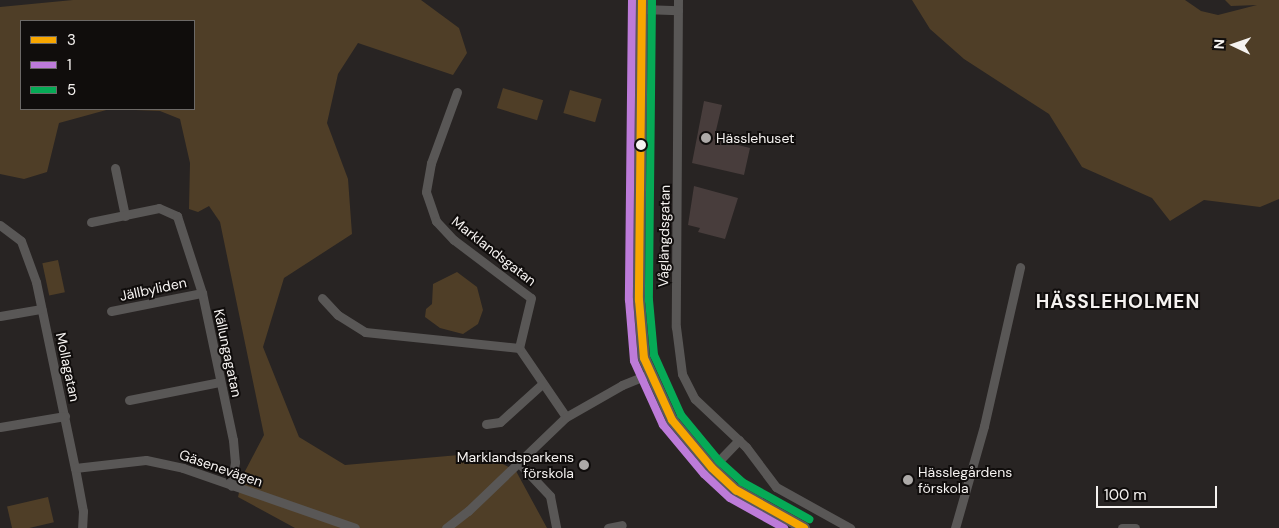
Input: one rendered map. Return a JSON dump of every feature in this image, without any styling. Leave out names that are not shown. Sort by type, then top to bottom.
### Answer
[{"type":"street","name":"Våglängdsgatan","points":[[678,0],[676,342],[682,374],[691,393],[739,440],[787,497],[850,528]]},
{"type":"street","points":[[678,10],[642,4],[639,300],[650,374],[672,420],[712,468],[736,490],[804,528]]},
{"type":"street","name":"Marklandsgatan","points":[[457,92],[431,162],[426,192],[436,221],[454,240],[532,298],[518,348]]},
{"type":"street","points":[[91,222],[125,216],[115,168]]},
{"type":"street","name":"Källungagatan","points":[[125,216],[165,209],[177,216],[183,228],[202,293],[234,453],[231,486]]},
{"type":"street","name":"Mollagatan","points":[[0,226],[14,234],[27,252],[42,309],[65,416],[83,511],[82,528]]},
{"type":"street","points":[[955,528],[984,426],[1020,267]]},
{"type":"street","name":"Jällbyliden","points":[[111,311],[202,293]]},
{"type":"street","points":[[322,298],[338,315],[364,332],[518,348],[566,417]]},
{"type":"street","points":[[0,316],[42,309]]},
{"type":"street","points":[[446,528],[468,511],[566,417],[622,384],[650,374]]},
{"type":"street","points":[[129,400],[220,382]]},
{"type":"street","points":[[486,424],[500,422],[542,384]]},
{"type":"street","points":[[0,427],[65,416]]},
{"type":"street","points":[[712,468],[739,440]]},
{"type":"street","name":"Gäsenevägen","points":[[75,468],[146,460],[231,486],[355,528]]},
{"type":"street","points":[[518,462],[550,496],[556,528]]},
{"type":"street","points":[[318,527],[323,518]]},
{"type":"street","points":[[608,528],[622,525]]},
{"type":"street","points":[[1122,528],[1135,528]]},
{"type":"shaded area","points":[[73,0],[421,0],[459,28],[467,53],[453,75],[358,43],[338,74],[327,123],[348,179],[352,234],[284,278],[263,347],[299,437],[345,465],[482,453],[516,471],[547,528],[295,528],[238,497],[243,475],[264,435],[220,222],[209,206],[198,212],[189,209],[190,163],[180,119],[160,111],[135,110],[195,110],[195,20],[20,20],[20,110],[106,110],[59,123],[47,172],[24,179],[0,174],[0,7]]},
{"type":"shaded area","points":[[912,0],[1185,0],[1201,11],[1218,15],[1257,5],[1231,6],[1225,0],[1279,0],[1279,199],[1260,207],[1204,200],[1170,221],[1152,198],[1082,167],[1049,114],[964,59],[930,29]]},
{"type":"shaded area","points":[[503,88],[543,100],[537,120],[497,108]]},
{"type":"shaded area","points":[[570,90],[602,99],[595,122],[563,113]]},
{"type":"shaded area","points":[[58,260],[65,292],[49,296],[42,263]]},
{"type":"shaded area","points":[[457,272],[477,287],[483,310],[478,324],[463,334],[440,328],[425,317],[426,309],[432,304],[433,284]]},
{"type":"shaded area","points":[[48,497],[54,522],[29,528],[12,528],[7,506]]},
{"type":"building","name":"Hässlehuset","points":[[704,101],[722,105],[714,139],[750,148],[744,175],[692,163]]},
{"type":"building","points":[[694,186],[738,198],[725,239],[698,232],[700,228],[688,225]]},
{"type":"transit line","name":"1","points":[[632,0],[629,300],[634,361],[663,425],[704,474],[730,498],[784,528]]},
{"type":"transit line","name":"3","points":[[642,0],[639,300],[644,358],[672,420],[712,468],[736,490],[804,528]]},
{"type":"transit line","name":"5","points":[[652,0],[649,300],[654,355],[681,415],[719,461],[742,482],[809,519]]},
{"type":"place","name":"Hässlehuset","points":[[706,138]]},
{"type":"place","name":"Marklandsparkens förskola","points":[[584,465]]},
{"type":"place","name":"Hässlegårdens förskola","points":[[908,480]]},
{"type":"district","name":"HÄSSLEHOLMEN","points":[[1118,302]]}]
